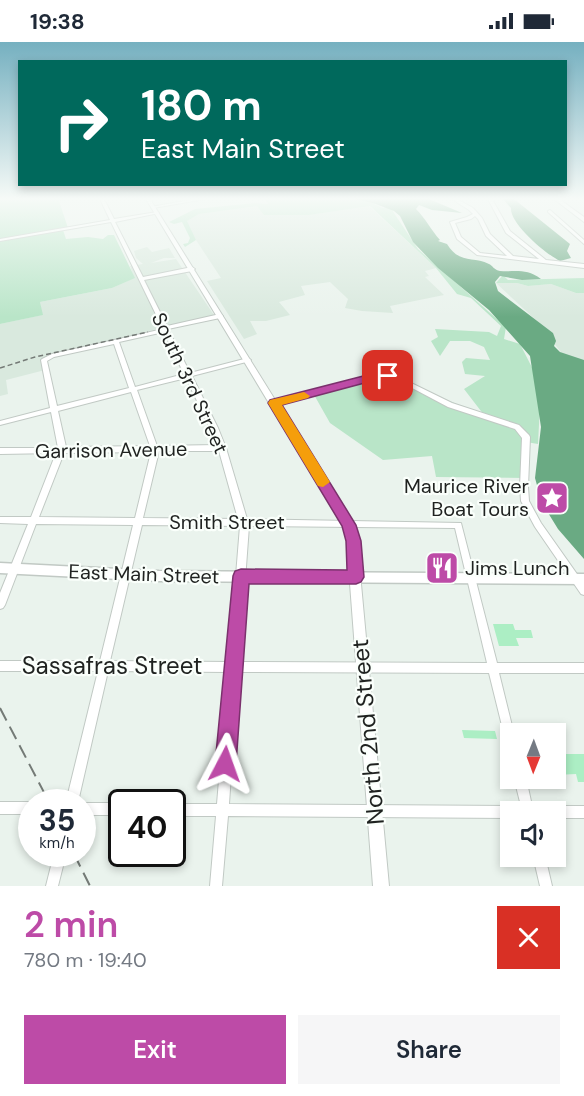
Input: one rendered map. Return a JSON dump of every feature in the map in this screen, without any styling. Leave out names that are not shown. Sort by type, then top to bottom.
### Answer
[{"type":"highway","name":"East Main Street","points":[[0,568],[125,575],[580,579]]},
{"type":"main road","points":[[173,238],[348,522]]},
{"type":"main road","name":"North 2nd Street","points":[[348,522],[353,541],[381,886]]},
{"type":"street","name":"South 3rd Street","points":[[121,238],[222,448],[244,522],[216,886]]},
{"type":"street","points":[[459,238],[479,254],[584,266]]},
{"type":"street","points":[[492,238],[512,258]]},
{"type":"street","points":[[516,238],[546,262]]},
{"type":"street","points":[[141,279],[192,268]]},
{"type":"street","points":[[0,605],[62,451],[44,360],[220,316]]},
{"type":"street","points":[[75,789],[155,449],[116,342]]},
{"type":"street","points":[[0,423],[248,360]]},
{"type":"street","points":[[274,403],[371,378],[388,376],[401,380],[450,405],[517,426],[526,437],[524,487],[529,512],[580,579],[584,591]]},
{"type":"street","name":"Garrison Avenue","points":[[0,451],[222,448]]},
{"type":"street","name":"Smith Street","points":[[0,520],[454,524],[460,529],[472,578]]},
{"type":"street","points":[[472,578],[506,723]]},
{"type":"street","name":"Sassafras Street","points":[[0,666],[584,668]]},
{"type":"street","points":[[0,808],[18,808]]},
{"type":"street","points":[[186,810],[500,812]]},
{"type":"street","points":[[566,812],[584,812]]},
{"type":"street","points":[[52,886],[57,867]]},
{"type":"street","points":[[541,867],[546,886]]},
{"type":"shaded area","points":[[0,238],[116,238],[135,278],[112,288],[40,302],[43,315],[0,324]]},
{"type":"shaded area","points":[[190,238],[195,238],[185,247],[183,244],[188,243]]},
{"type":"shaded area","points":[[195,238],[404,238],[436,268],[425,271],[429,276],[425,277],[444,295],[390,306],[393,313],[345,308],[348,299],[330,282],[301,286],[305,295],[279,302],[290,315],[266,321],[250,321],[257,334],[244,339],[207,281],[221,278]]},
{"type":"shaded area","points":[[404,238],[411,238],[418,249],[506,327],[504,339],[520,344],[541,385],[538,444],[526,442],[524,478],[436,477],[432,456],[383,460],[330,423],[313,393],[390,377],[484,415],[464,389],[485,376],[465,374],[462,362],[466,358],[490,360],[484,347],[470,341],[450,341],[440,356],[431,341],[438,337],[435,329],[489,332],[497,336],[501,326],[471,298],[457,294],[436,268]]},
{"type":"shaded area","points":[[411,238],[439,238],[438,241],[447,244],[461,257],[489,264],[498,270],[526,272],[541,279],[522,280],[500,276],[495,282],[498,291],[553,333],[556,341],[554,346],[560,352],[584,360],[584,559],[558,529],[542,503],[535,478],[541,427],[530,356],[489,310],[438,268]]},
{"type":"shaded area","points":[[531,238],[563,238],[570,244],[567,251],[571,258],[560,261]]},
{"type":"shaded area","points":[[147,247],[152,252],[169,248],[175,258],[164,258],[151,263],[176,259],[214,315],[43,357],[45,370],[6,380],[8,394],[0,396],[0,324],[42,315],[40,302],[112,288],[134,278],[130,266],[143,264],[136,258],[134,251]]},
{"type":"shaded area","points":[[503,275],[508,280],[584,278],[584,293],[576,293],[551,284],[528,286],[517,283],[496,283]]},
{"type":"shaded area","points":[[496,283],[517,283],[528,286],[551,284],[576,293],[584,293],[584,361],[563,355],[538,322]]},
{"type":"building","points":[[493,624],[513,624],[515,630],[531,630],[533,638],[516,638],[519,646],[499,646]]},
{"type":"building","points":[[462,730],[495,731],[497,739],[464,738]]},
{"type":"building","points":[[566,754],[584,754],[584,782],[578,782],[576,774],[566,774]]},
{"type":"railway","points":[[0,368],[35,357],[148,332]]},
{"type":"railway","points":[[0,708],[42,789]]},
{"type":"railway","points":[[80,867],[90,886]]},
{"type":"slow traffic","points":[[304,396],[274,403],[323,482]]},
{"type":"place","name":"Maurice River Boat Tours","points":[[552,498]]},
{"type":"place","name":"Jims Lunch","points":[[442,568]]},
{"type":"route","points":[[225,764],[241,576],[356,577],[353,541],[349,525],[274,403],[379,376],[388,376]]}]
